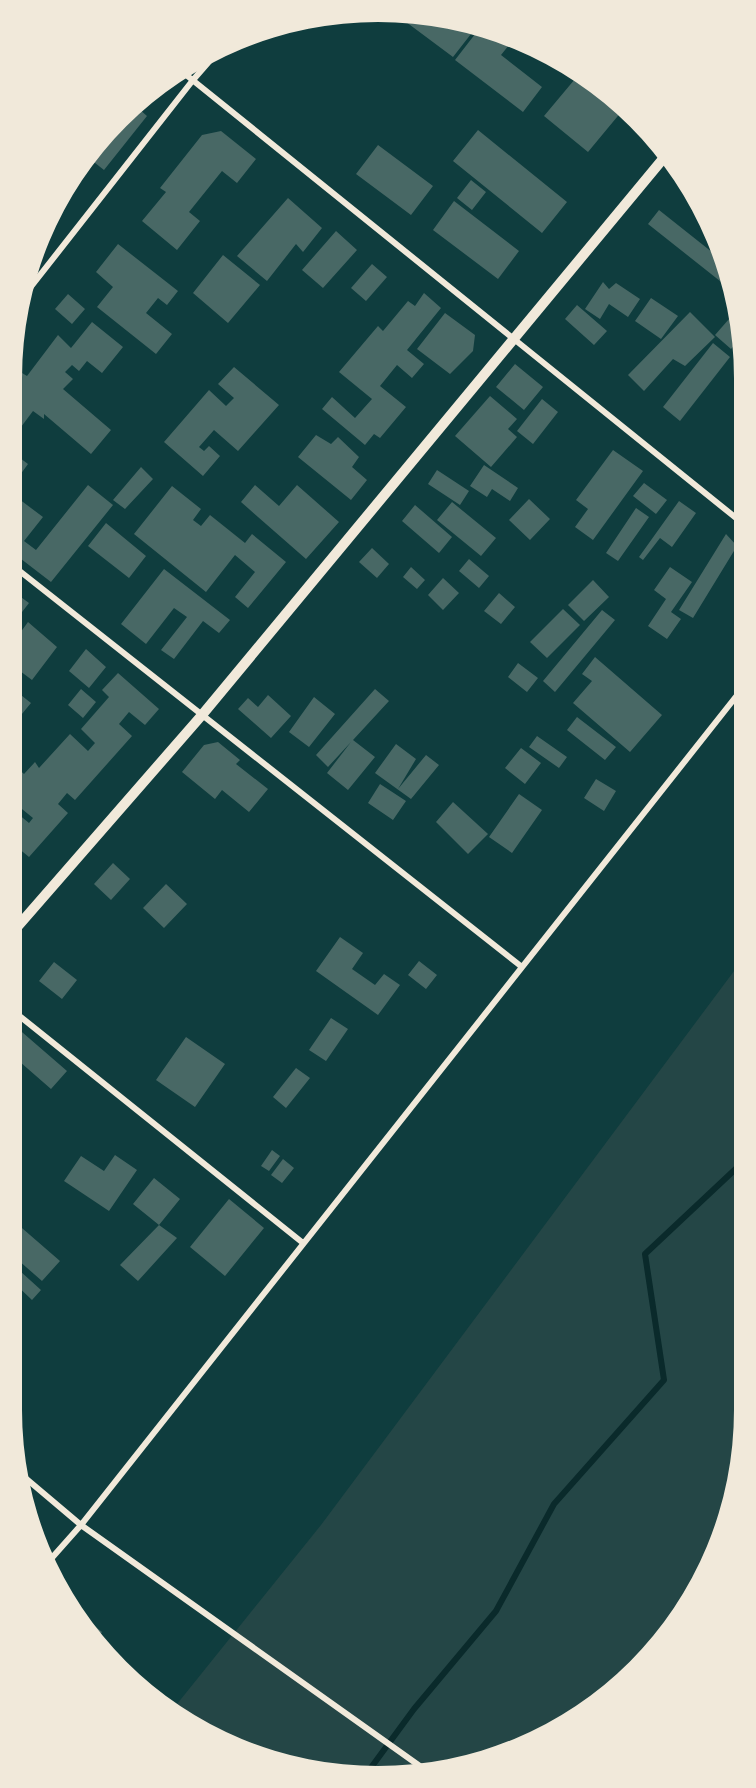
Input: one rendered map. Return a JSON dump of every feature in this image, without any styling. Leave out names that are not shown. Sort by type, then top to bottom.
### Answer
[{"type":"street","points":[[37,279],[203,68]]},
{"type":"street","points":[[189,77],[734,516]]},
{"type":"street","points":[[22,922],[202,715],[660,162]]},
{"type":"street","points":[[22,573],[522,967]]},
{"type":"street","points":[[54,1555],[81,1525],[734,699]]},
{"type":"street","points":[[22,1018],[303,1243]]},
{"type":"street","points":[[30,1482],[81,1525],[415,1763]]},
{"type":"shaded area","points":[[734,971],[733,1433],[727,1479],[715,1524],[697,1567],[674,1608],[629,1661],[594,1692],[556,1718],[514,1738],[492,1747],[447,1759],[401,1765],[355,1765],[309,1759],[264,1747],[242,1738],[200,1718],[177,1704],[321,1525]]},
{"type":"building","points":[[409,24],[447,29],[470,35],[453,57]]},
{"type":"building","points":[[474,36],[492,41],[507,47],[501,55],[542,87],[523,112],[455,60]]},
{"type":"building","points":[[574,81],[618,116],[588,152],[544,116]]},
{"type":"building","points":[[143,112],[147,116],[104,170],[95,163]]},
{"type":"building","points":[[478,130],[567,202],[542,233],[453,161]]},
{"type":"building","points":[[221,131],[256,159],[237,183],[222,171],[189,212],[200,221],[177,250],[142,221],[166,192],[160,188],[202,135]]},
{"type":"building","points":[[378,145],[433,186],[411,215],[356,174]]},
{"type":"building","points":[[471,180],[486,192],[472,210],[457,198]]},
{"type":"building","points":[[288,198],[322,228],[303,252],[296,244],[267,281],[237,256]]},
{"type":"building","points":[[454,201],[519,251],[498,279],[433,230]]},
{"type":"building","points":[[659,210],[709,250],[720,281],[648,224]]},
{"type":"building","points":[[336,231],[357,250],[323,288],[302,270]]},
{"type":"building","points":[[118,244],[178,291],[167,305],[158,298],[146,313],[172,334],[156,354],[97,307],[113,287],[96,272]]},
{"type":"building","points":[[223,255],[260,285],[228,323],[193,293]]},
{"type":"building","points":[[372,264],[387,277],[366,301],[351,288]]},
{"type":"building","points":[[603,282],[609,289],[616,283],[640,299],[628,317],[609,304],[600,319],[585,309]]},
{"type":"building","points":[[424,293],[441,308],[407,350],[424,364],[412,378],[397,365],[380,386],[406,407],[380,438],[374,434],[365,445],[322,409],[332,397],[355,418],[372,399],[339,372],[378,326],[383,331],[408,301],[415,306]]},
{"type":"building","points":[[68,294],[85,309],[72,324],[55,309]]},
{"type":"building","points":[[651,298],[678,316],[661,339],[635,321]]},
{"type":"building","points":[[577,305],[607,331],[594,345],[565,319]]},
{"type":"building","points":[[690,312],[715,337],[685,366],[673,359],[644,391],[628,375]]},
{"type":"building","points":[[445,313],[475,335],[473,351],[450,374],[417,349]]},
{"type":"building","points":[[728,320],[732,348],[731,349],[715,335]]},
{"type":"building","points":[[92,322],[123,347],[102,373],[87,361],[79,371],[72,365],[65,372],[73,379],[63,389],[111,430],[91,454],[44,414],[44,419],[33,411],[22,426],[22,373],[27,376],[58,335],[71,348]]},
{"type":"building","points":[[713,343],[730,357],[680,421],[663,407]]},
{"type":"building","points":[[515,364],[543,387],[524,410],[496,387]]},
{"type":"building","points":[[234,367],[279,405],[238,451],[214,430],[199,447],[204,451],[209,446],[220,456],[203,476],[164,442],[209,390],[226,406],[234,398],[218,384]]},
{"type":"building","points":[[490,396],[517,419],[508,429],[517,437],[491,467],[455,436]]},
{"type":"building","points":[[542,399],[558,412],[533,444],[517,431]]},
{"type":"building","points":[[316,435],[331,444],[338,437],[359,457],[352,467],[367,480],[351,500],[298,457]]},
{"type":"building","points":[[613,450],[643,471],[593,540],[575,527],[588,509],[576,500]]},
{"type":"building","points":[[22,460],[28,464],[22,472]]},
{"type":"building","points":[[484,465],[518,488],[510,501],[492,489],[487,497],[470,486]]},
{"type":"building","points":[[141,467],[153,479],[125,509],[113,500]]},
{"type":"building","points":[[437,470],[469,491],[460,505],[428,484]]},
{"type":"building","points":[[644,483],[667,500],[656,514],[633,496]]},
{"type":"building","points":[[88,485],[113,505],[51,582],[22,560],[22,501],[43,517],[24,541],[36,550]]},
{"type":"building","points":[[255,485],[279,506],[297,485],[339,522],[306,559],[241,502]]},
{"type":"building","points":[[172,486],[201,509],[193,520],[201,526],[210,515],[245,543],[252,534],[286,562],[248,608],[235,597],[255,572],[235,555],[206,592],[134,534]]},
{"type":"building","points":[[529,499],[550,519],[530,540],[509,520]]},
{"type":"building","points":[[679,501],[696,513],[672,547],[660,538],[643,560],[639,557]]},
{"type":"building","points":[[452,502],[496,538],[481,556],[437,520]]},
{"type":"building","points":[[415,505],[452,537],[439,553],[402,521]]},
{"type":"building","points":[[636,508],[649,517],[618,561],[606,553]]},
{"type":"building","points":[[106,523],[146,556],[129,578],[88,546]]},
{"type":"building","points":[[726,534],[734,543],[734,551],[693,618],[679,610]]},
{"type":"building","points":[[372,548],[389,564],[377,578],[359,562]]},
{"type":"building","points":[[469,559],[489,576],[479,588],[459,571]]},
{"type":"building","points":[[411,567],[425,580],[417,589],[403,577]]},
{"type":"building","points":[[670,567],[692,582],[671,612],[681,619],[667,639],[648,626],[666,599],[654,590]]},
{"type":"building","points":[[164,569],[230,620],[219,633],[203,621],[174,659],[161,650],[187,617],[174,608],[146,644],[121,624]]},
{"type":"building","points":[[443,578],[459,593],[443,610],[428,595]]},
{"type":"building","points":[[593,580],[609,597],[584,621],[568,605]]},
{"type":"building","points":[[499,593],[515,607],[501,624],[484,611]]},
{"type":"building","points":[[22,598],[29,603],[22,612]]},
{"type":"building","points":[[563,609],[580,625],[547,658],[530,642]]},
{"type":"building","points":[[602,610],[615,620],[555,692],[543,681]]},
{"type":"building","points":[[28,622],[57,647],[32,680],[22,672],[22,630]]},
{"type":"building","points":[[86,649],[106,667],[89,688],[69,671]]},
{"type":"building","points":[[595,657],[662,715],[630,752],[573,703],[592,681],[582,674]]},
{"type":"building","points":[[518,663],[538,678],[527,692],[508,677]]},
{"type":"building","points":[[118,673],[159,709],[145,725],[129,712],[119,724],[132,736],[75,800],[67,793],[58,804],[68,813],[29,857],[22,851],[22,817],[29,823],[33,818],[22,809],[22,772],[24,774],[35,762],[39,768],[70,734],[88,751],[95,743],[81,729],[109,697],[102,690]]},
{"type":"building","points":[[81,689],[96,702],[83,718],[68,705]]},
{"type":"building","points":[[375,689],[389,701],[353,740],[375,757],[348,790],[327,773],[351,742],[328,767],[316,755]]},
{"type":"building","points":[[268,695],[291,716],[271,738],[238,709],[248,698],[258,707]]},
{"type":"building","points":[[22,696],[31,703],[22,714]]},
{"type":"building","points":[[314,697],[335,714],[309,747],[289,732]]},
{"type":"building","points":[[577,717],[616,747],[605,760],[567,730]]},
{"type":"building","points":[[537,736],[567,757],[559,768],[529,747]]},
{"type":"building","points":[[218,742],[240,760],[236,764],[268,789],[249,812],[222,790],[215,799],[182,772],[204,745]]},
{"type":"building","points":[[396,744],[416,759],[398,789],[426,755],[439,765],[411,799],[375,773]]},
{"type":"building","points":[[521,748],[541,763],[525,784],[505,768]]},
{"type":"building","points":[[596,779],[616,791],[604,811],[584,798]]},
{"type":"building","points":[[380,784],[406,801],[393,820],[368,803]]},
{"type":"building","points":[[519,794],[542,810],[512,853],[489,837]]},
{"type":"building","points":[[453,802],[488,834],[468,854],[436,822]]},
{"type":"building","points":[[113,863],[130,879],[111,900],[94,884]]},
{"type":"building","points":[[166,884],[187,904],[164,928],[143,908]]},
{"type":"building","points":[[340,937],[363,953],[352,969],[375,985],[384,974],[400,985],[378,1015],[316,971]]},
{"type":"building","points":[[419,961],[437,975],[426,989],[408,975]]},
{"type":"building","points":[[54,962],[77,980],[62,999],[39,981]]},
{"type":"building","points":[[331,1018],[348,1029],[326,1061],[309,1050]]},
{"type":"building","points":[[22,1032],[67,1071],[51,1089],[22,1064]]},
{"type":"building","points":[[186,1037],[225,1064],[195,1107],[156,1080]]},
{"type":"building","points":[[296,1068],[310,1078],[286,1108],[273,1097]]},
{"type":"building","points":[[272,1150],[280,1156],[269,1171],[261,1166]]},
{"type":"building","points":[[115,1155],[137,1170],[109,1211],[64,1181],[81,1156],[104,1171]]},
{"type":"building","points":[[283,1159],[294,1168],[282,1183],[271,1175]]},
{"type":"building","points":[[154,1178],[180,1199],[159,1225],[133,1204]]},
{"type":"building","points":[[229,1199],[264,1228],[225,1276],[190,1247]]},
{"type":"building","points":[[159,1225],[177,1238],[138,1281],[120,1265]]},
{"type":"building","points":[[22,1228],[60,1261],[42,1281],[22,1264]]},
{"type":"building","points":[[22,1273],[41,1290],[32,1300],[22,1290]]},
{"type":"waterway","points":[[372,1766],[414,1709],[496,1611],[554,1504],[664,1380],[645,1254],[734,1170]]}]
